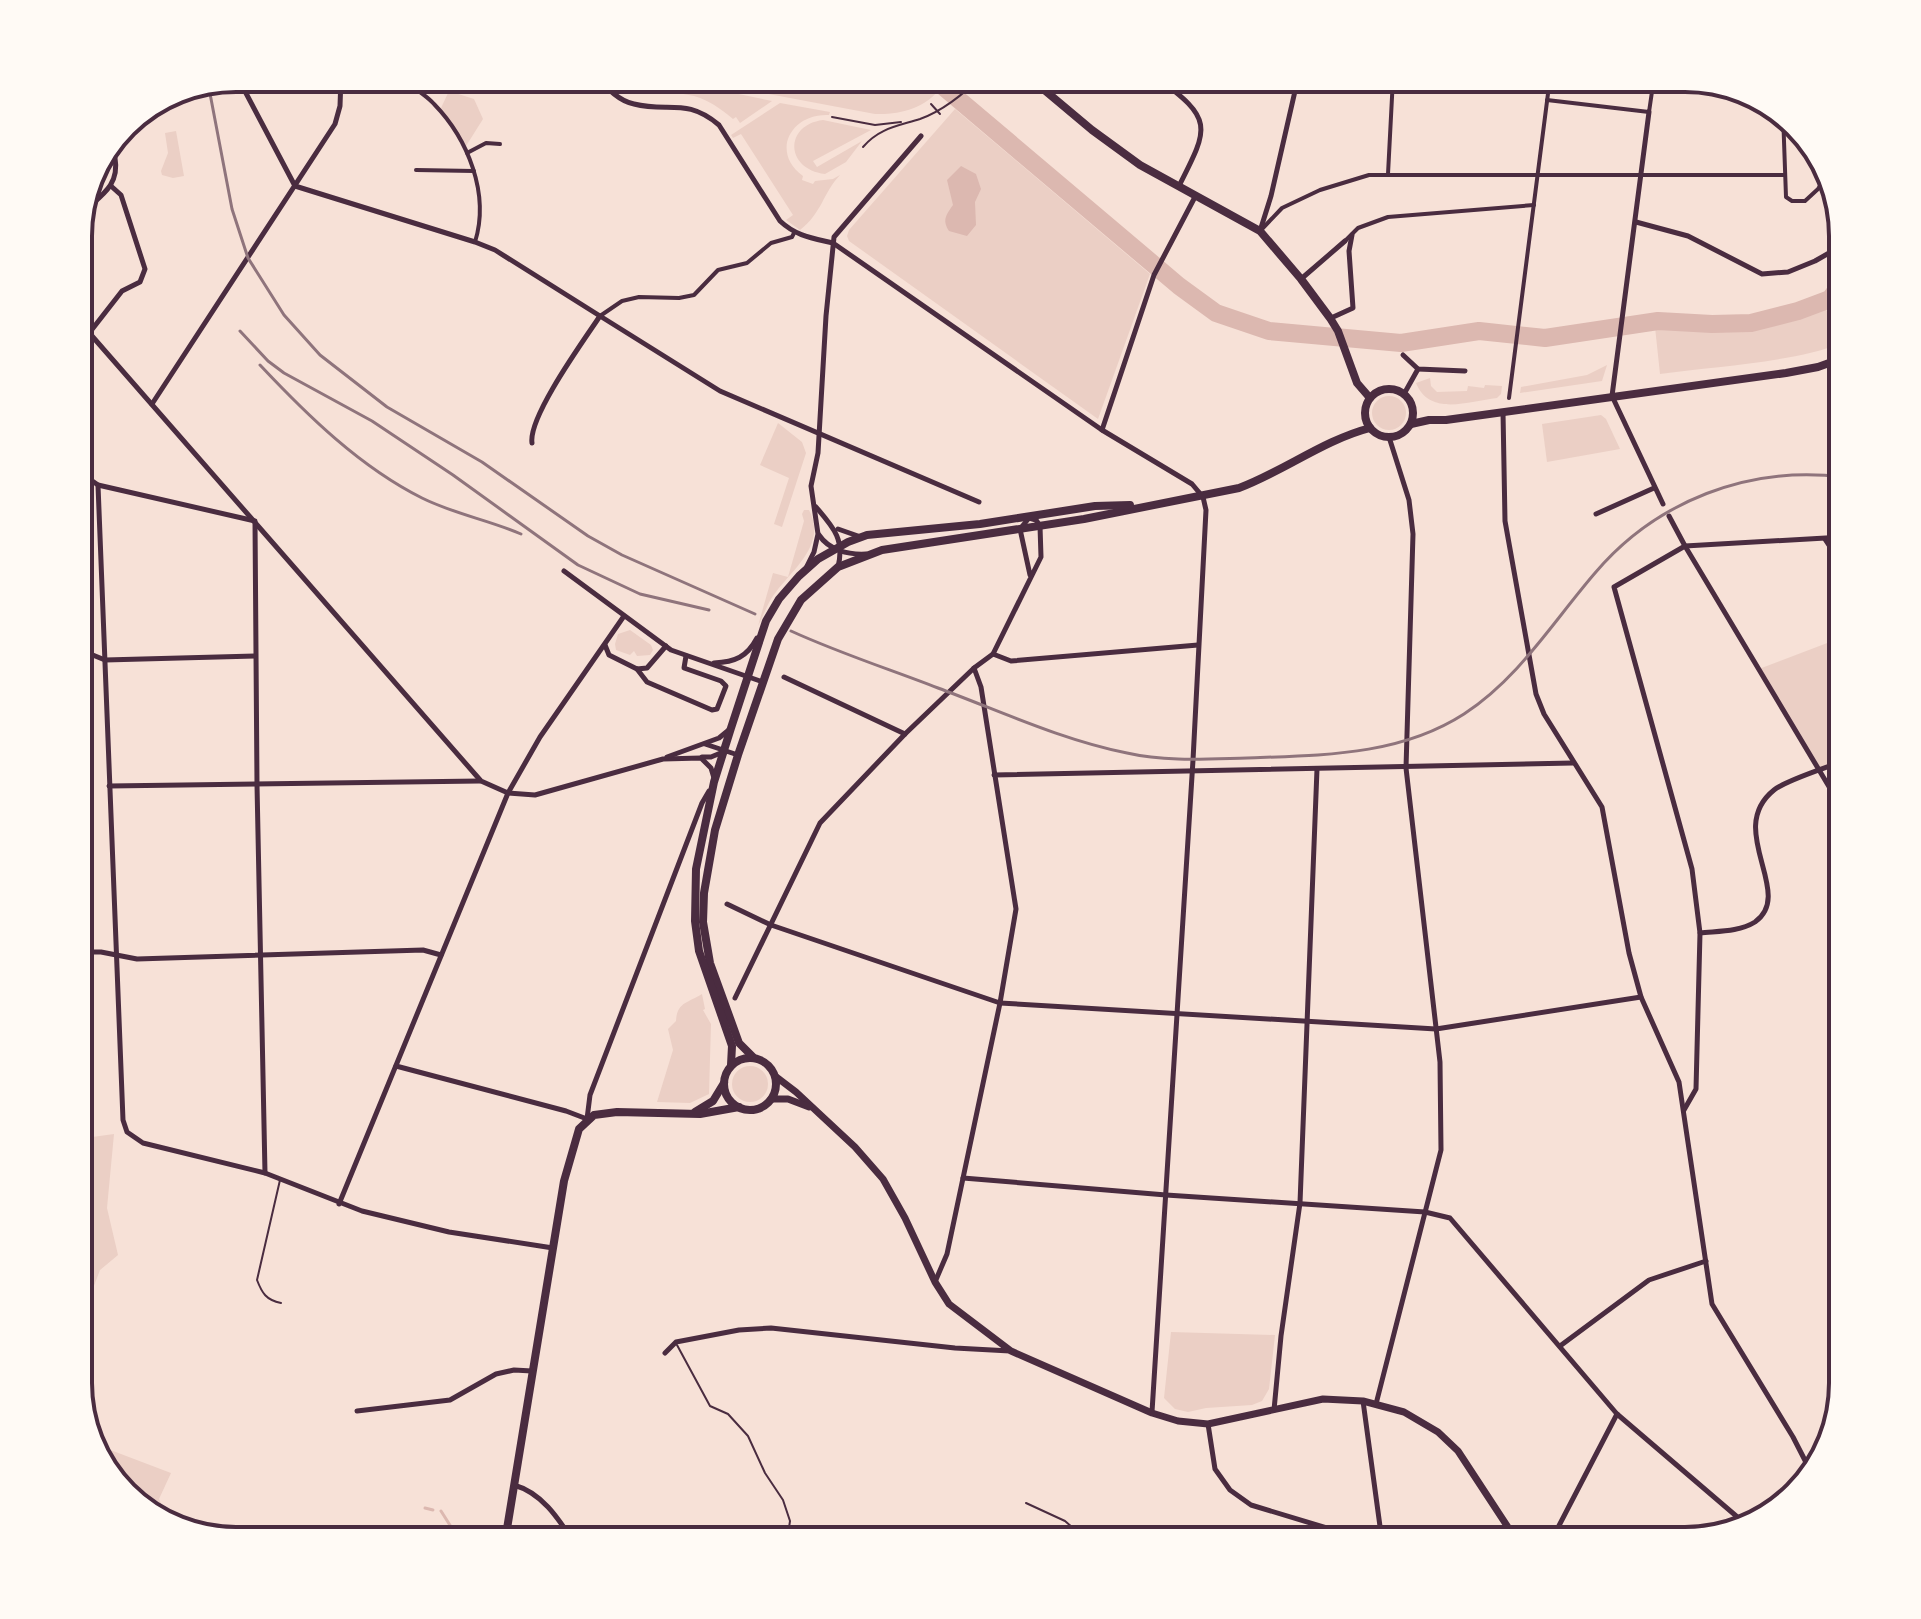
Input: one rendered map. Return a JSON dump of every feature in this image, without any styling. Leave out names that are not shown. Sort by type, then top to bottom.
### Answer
[{"type":"main road","points":[[1047,92],[1140,165],[1260,231],[1330,318],[1360,387],[1373,395]]},
{"type":"main road","points":[[1429,420],[1413,410],[1404,394],[1388,388],[1373,395],[1366,406],[1368,424],[1377,434],[1389,437],[1400,435],[1411,424],[1429,420],[1786,373],[1829,363]]},
{"type":"main road","points":[[1411,424],[1413,410]]},
{"type":"main road","points":[[1368,424],[1260,480],[1203,497],[868,554],[838,567],[811,589],[792,613],[778,639],[738,755],[711,847],[703,922],[710,963],[739,1043],[754,1058],[767,1064],[775,1076],[855,1147],[883,1179],[935,1282],[949,1304],[964,1318],[1011,1351],[1152,1413],[1178,1421],[1208,1424],[1274,1411],[1309,1400],[1340,1398],[1376,1404],[1419,1420],[1448,1441],[1471,1468],[1508,1527]]},
{"type":"main road","points":[[691,1114],[713,1101],[724,1083],[731,1065],[732,1046],[702,964],[695,921],[696,869],[714,782],[761,634],[773,607],[805,571],[839,548],[867,535],[1029,518],[1095,506],[1143,505]]},
{"type":"main road","points":[[731,1065],[739,1060],[754,1058]]},
{"type":"main road","points":[[507,1527],[553,1248],[569,1160],[579,1129],[587,1119],[603,1112],[691,1114],[739,1107],[753,1110],[771,1099],[776,1086],[775,1076]]},
{"type":"main road","points":[[724,1083],[728,1097],[739,1107]]},
{"type":"main road","points":[[771,1099],[788,1099],[811,1108]]},
{"type":"street","points":[[245,92],[295,186],[495,250],[720,391],[979,502]]},
{"type":"street","points":[[152,404],[335,124],[340,92]]},
{"type":"street","points":[[419,92],[434,103],[467,153],[474,171],[480,189],[479,231],[475,242]]},
{"type":"street","points":[[611,92],[634,104],[690,108],[708,116],[719,125],[780,221],[794,233],[833,243],[1102,430],[1192,484],[1203,497],[1206,510],[1192,770],[1152,1413]]},
{"type":"street","points":[[1175,92],[1191,104],[1201,120],[1202,129],[1199,147],[1179,186]]},
{"type":"street","points":[[1260,231],[1295,92]]},
{"type":"street","points":[[1388,174],[1392,92]]},
{"type":"street","points":[[1509,398],[1548,92]]},
{"type":"street","points":[[1652,92],[1612,396],[1663,504]]},
{"type":"street","points":[[1547,100],[1649,112]]},
{"type":"street","points":[[1783,131],[1786,197],[1799,203],[1810,197],[1819,185]]},
{"type":"street","points":[[805,571],[818,534],[811,486],[819,434],[833,243],[841,226],[921,136]]},
{"type":"street","points":[[467,153],[486,143],[500,144]]},
{"type":"street","points":[[97,199],[111,186],[118,171],[115,158]]},
{"type":"street","points":[[416,170],[474,171]]},
{"type":"street","points":[[1260,231],[1282,208],[1320,190],[1369,175],[1784,175]]},
{"type":"street","points":[[92,329],[122,291],[140,282],[145,269],[121,195],[111,186]]},
{"type":"street","points":[[1102,430],[1154,275],[1196,195]]},
{"type":"street","points":[[1301,279],[1358,228],[1388,217],[1534,205]]},
{"type":"street","points":[[1636,222],[1688,236],[1762,274],[1788,272],[1829,252]]},
{"type":"street","points":[[532,443],[531,436],[538,416],[600,316],[622,301],[639,297],[679,298],[694,295],[718,270],[751,261],[761,249],[792,237],[794,233]]},
{"type":"street","points":[[1330,318],[1353,308],[1349,251],[1352,235]]},
{"type":"street","points":[[92,334],[481,781]]},
{"type":"street","points":[[1403,355],[1418,369],[1465,371]]},
{"type":"street","points":[[1404,394],[1418,369]]},
{"type":"street","points":[[1503,412],[1505,521],[1536,694],[1544,714],[1602,807],[1629,953],[1641,997],[1679,1082],[1712,1304],[1806,1462]]},
{"type":"street","points":[[1376,1404],[1441,1150],[1440,1062],[1406,768],[1413,534],[1409,500],[1389,437]]},
{"type":"street","points":[[92,481],[98,485],[255,521]]},
{"type":"street","points":[[98,485],[123,1120],[127,1132],[143,1143],[265,1173],[339,1204],[449,1232],[553,1248]]},
{"type":"street","points":[[1596,514],[1654,488]]},
{"type":"street","points":[[815,506],[834,527],[852,535],[867,535]]},
{"type":"street","points":[[1669,516],[1829,786]]},
{"type":"street","points":[[735,998],[820,823],[905,734],[974,668],[993,654],[1041,557],[1040,526],[1036,520],[1029,518],[1020,529],[1030,575]]},
{"type":"street","points":[[255,521],[265,1173]]},
{"type":"street","points":[[834,527],[839,548],[838,567]]},
{"type":"street","points":[[818,534],[825,543],[850,554],[868,554]]},
{"type":"street","points":[[1825,539],[1829,545]]},
{"type":"street","points":[[1684,1111],[1696,1089],[1700,933],[1692,869],[1614,587],[1685,546],[1829,539]]},
{"type":"street","points":[[564,571],[666,646],[686,656],[763,682]]},
{"type":"street","points":[[339,1204],[508,793],[540,737],[624,616]]},
{"type":"street","points":[[705,663],[737,660],[748,652],[761,634]]},
{"type":"street","points":[[605,644],[609,655],[637,669],[647,682],[712,710],[717,709],[726,686],[721,681],[684,668],[686,656]]},
{"type":"street","points":[[993,654],[1011,661],[1198,645]]},
{"type":"street","points":[[637,669],[647,668],[666,646]]},
{"type":"street","points":[[92,655],[105,660],[255,656]]},
{"type":"street","points":[[935,1282],[947,1254],[1000,1003],[1016,909],[985,714],[974,668]]},
{"type":"street","points":[[784,677],[905,734]]},
{"type":"street","points":[[109,786],[481,781],[508,793],[535,795],[663,759],[719,738],[731,728]]},
{"type":"street","points":[[702,744],[738,755]]},
{"type":"street","points":[[663,759],[711,757],[724,751]]},
{"type":"street","points":[[396,1066],[587,1119],[587,1106],[595,1081],[702,803],[714,782],[711,768],[701,758]]},
{"type":"street","points":[[994,775],[1574,763]]},
{"type":"street","points":[[1700,933],[1736,929],[1756,921],[1766,907],[1768,881],[1753,829],[1758,808],[1774,789],[1829,767]]},
{"type":"street","points":[[1274,1411],[1300,1203],[1317,769]]},
{"type":"street","points":[[727,904],[771,925],[1000,1003],[1436,1029],[1641,997]]},
{"type":"street","points":[[92,953],[137,959],[423,950],[441,955]]},
{"type":"street","points":[[963,1178],[1425,1212],[1450,1218],[1617,1414],[1737,1517]]},
{"type":"street","points":[[1560,1346],[1649,1280],[1706,1261]]},
{"type":"street","points":[[665,1353],[676,1342],[739,1330],[771,1328],[1011,1351]]},
{"type":"street","points":[[357,1411],[450,1400],[496,1374],[514,1370],[534,1371]]},
{"type":"street","points":[[1363,1401],[1380,1527]]},
{"type":"street","points":[[1558,1527],[1617,1414]]},
{"type":"street","points":[[1208,1424],[1215,1469],[1230,1490],[1251,1505],[1324,1527]]},
{"type":"street","points":[[514,1485],[537,1496],[563,1527]]},
{"type":"lane","points":[[863,147],[881,131],[936,110],[962,92]]},
{"type":"lane","points":[[931,104],[940,114]]},
{"type":"lane","points":[[832,117],[875,125],[910,121]]},
{"type":"lane","points":[[280,1180],[257,1280],[261,1292],[270,1300],[281,1303]]},
{"type":"lane","points":[[676,1342],[710,1406],[728,1414],[748,1436],[765,1473],[783,1500],[789,1527]]},
{"type":"lane","points":[[1026,1503],[1072,1527]]},
{"type":"shaded area","points":[[449,92],[474,99],[483,119],[466,146],[441,108]]},
{"type":"shaded area","points":[[642,92],[729,92],[772,101],[740,123],[736,117],[733,119],[715,105],[683,94]]},
{"type":"shaded area","points":[[758,92],[937,92],[912,109],[875,114]]},
{"type":"shaded area","points":[[780,103],[830,112],[829,115],[804,120],[795,127],[789,136],[788,156],[803,176],[802,180],[813,184],[840,175],[813,217],[800,230],[786,220],[793,215],[741,134],[733,138],[731,135]]},
{"type":"shaded area","points":[[955,109],[1150,274],[1098,419],[849,241],[849,230]]},
{"type":"shaded area","points":[[823,120],[871,130],[813,161],[817,167],[862,141],[846,162],[825,174],[802,164],[794,147],[801,130]]},
{"type":"shaded area","points":[[176,131],[184,176],[173,178],[162,175],[161,171],[168,153],[165,133]]},
{"type":"shaded area","points":[[961,166],[976,174],[981,189],[975,202],[976,225],[967,236],[949,231],[945,221],[953,205],[947,180]]},
{"type":"shaded area","points":[[1824,308],[1829,313],[1829,348],[1777,359],[1660,374],[1655,327],[1747,331]]},
{"type":"shaded area","points":[[1607,365],[1602,381],[1520,393],[1521,387],[1587,375]]},
{"type":"shaded area","points":[[1430,378],[1431,386],[1437,392],[1467,391],[1468,386],[1484,388],[1485,385],[1502,386],[1501,394],[1497,398],[1474,402],[1440,403],[1422,394],[1416,383]]},
{"type":"shaded area","points":[[1389,396],[1401,401],[1406,413],[1401,425],[1389,430],[1377,425],[1372,413],[1377,401]]},
{"type":"shaded area","points":[[1601,415],[1606,419],[1620,449],[1547,462],[1542,424]]},
{"type":"shaded area","points":[[778,423],[802,442],[806,453],[782,527],[774,524],[789,478],[760,465]]},
{"type":"shaded area","points":[[804,510],[809,510],[813,522],[811,545],[806,555],[773,596],[758,626],[773,573],[788,577],[804,521]]},
{"type":"shaded area","points":[[630,630],[651,645],[653,650],[650,655],[637,656],[634,651],[630,655],[616,650],[618,634]]},
{"type":"shaded area","points":[[1829,642],[1829,767],[1820,771],[1759,669]]},
{"type":"shaded area","points":[[702,994],[703,1010],[711,1024],[709,1094],[690,1103],[657,1102],[673,1050],[668,1029],[676,1021],[681,1006]]},
{"type":"shaded area","points":[[750,1066],[763,1071],[768,1084],[763,1097],[750,1102],[737,1097],[732,1084],[737,1071]]},
{"type":"shaded area","points":[[114,1134],[107,1208],[118,1255],[100,1270],[92,1291],[92,1137]]},
{"type":"shaded area","points":[[1171,1332],[1275,1335],[1269,1389],[1262,1401],[1252,1405],[1188,1412],[1175,1409],[1164,1398]]},
{"type":"shaded area","points":[[108,1449],[171,1473],[159,1499],[163,1507],[134,1485]]},
{"type":"waterway","points":[[950,92],[1179,286],[1216,313],[1269,331],[1401,343],[1479,331],[1545,338],[1658,321],[1751,323],[1829,299]]},
{"type":"waterway","points":[[425,1508],[433,1510]]},
{"type":"waterway","points":[[441,1511],[451,1527]]},
{"type":"railway","points":[[210,95],[232,209],[248,258],[284,315],[320,355],[387,407],[482,462],[588,536],[622,555],[755,614]]},
{"type":"railway","points":[[240,331],[284,373],[372,421],[578,565],[640,594],[709,610]]},
{"type":"railway","points":[[260,365],[335,439],[377,471],[434,504],[521,534]]},
{"type":"railway","points":[[791,631],[1031,724],[1127,753],[1157,758],[1202,759],[1359,751],[1387,746],[1439,728],[1484,700],[1534,649],[1619,548],[1675,508],[1739,483],[1773,477],[1829,476]]}]
